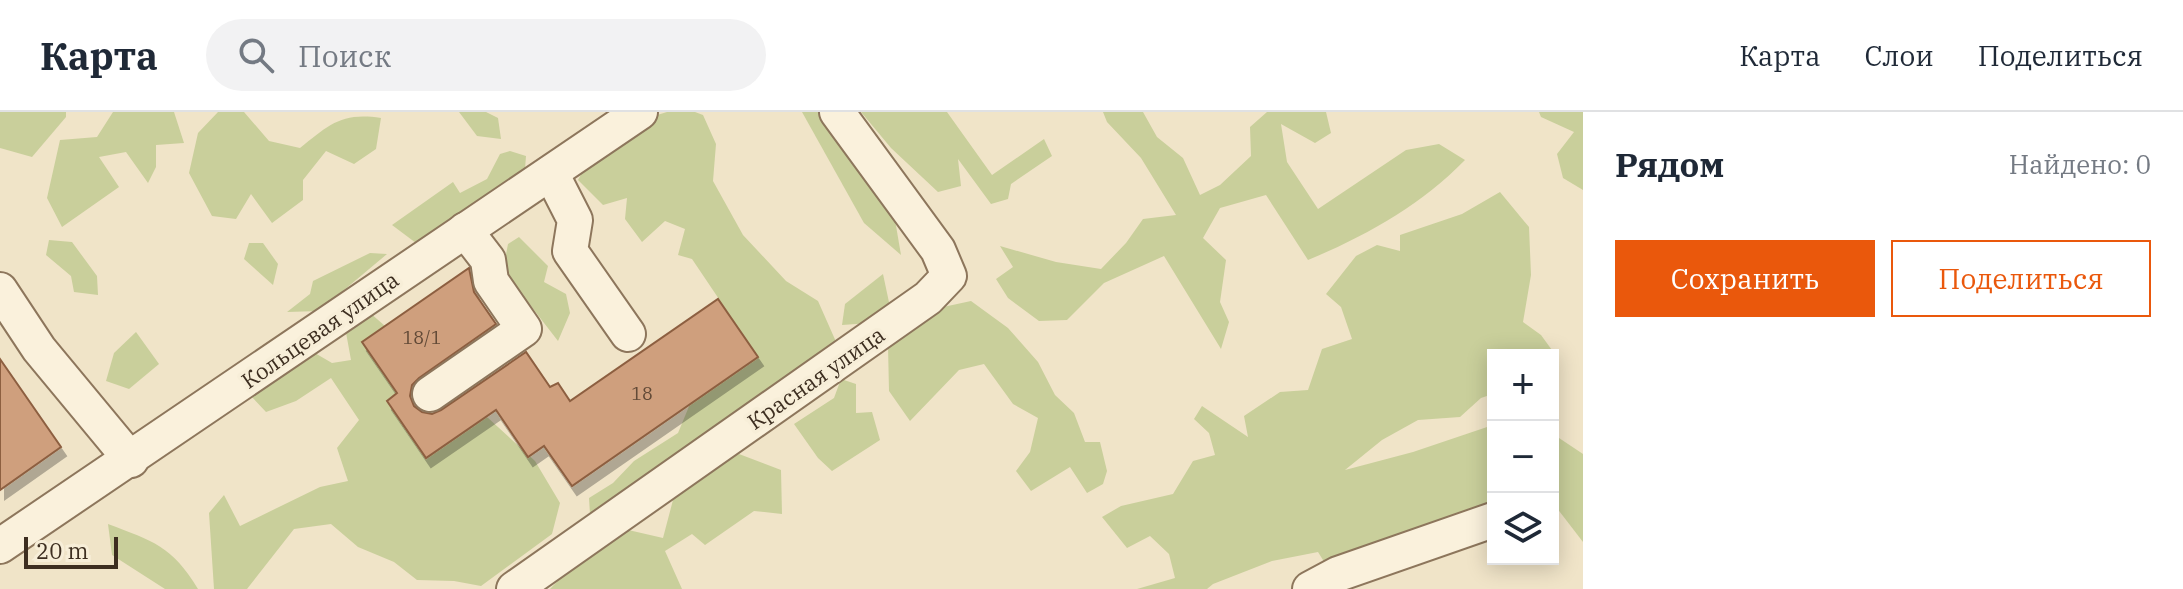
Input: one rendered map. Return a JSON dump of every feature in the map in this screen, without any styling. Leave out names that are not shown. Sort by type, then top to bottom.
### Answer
[{"type":"street","name":"Кольцевая улица","points":[[0,546],[640,112]]},
{"type":"street","name":"Красная улица","points":[[514,589],[928,298],[949,276],[938,250],[837,112]]},
{"type":"street","points":[[551,173],[575,220],[570,251],[628,334]]},
{"type":"street","points":[[430,394],[524,329],[491,281],[488,260],[465,230]]},
{"type":"street","points":[[0,290],[39,349],[131,460]]},
{"type":"street","points":[[1310,589],[1338,574],[1487,522]]},
{"type":"green space","points":[[0,112],[66,112],[66,117],[32,157],[0,148]]},
{"type":"green space","points":[[113,112],[174,112],[184,143],[156,145],[156,167],[148,183],[126,152],[99,157],[119,187],[62,227],[47,198],[60,140],[97,137]]},
{"type":"green space","points":[[218,112],[244,112],[269,141],[300,148],[336,122],[356,117],[381,118],[376,149],[354,164],[326,151],[303,180],[303,200],[272,223],[251,194],[236,219],[212,216],[189,173],[198,133]]},
{"type":"green space","points":[[459,112],[486,112],[498,118],[501,139],[477,136]]},
{"type":"green space","points":[[667,112],[703,115],[716,144],[713,181],[743,235],[786,281],[818,301],[837,344],[590,514],[589,498],[613,483],[634,461],[678,433],[690,404],[758,357],[692,259],[678,255],[685,229],[665,221],[642,242],[625,219],[627,198],[603,205],[578,180],[589,159],[654,116]]},
{"type":"green space","points":[[802,112],[822,112],[894,214],[901,255],[864,223]]},
{"type":"green space","points":[[861,112],[947,112],[992,175],[1044,139],[1052,156],[1011,184],[1008,199],[991,204],[958,159],[961,186],[938,192],[891,148]]},
{"type":"green space","points":[[1103,112],[1143,112],[1157,137],[1183,158],[1200,195],[1220,185],[1251,156],[1250,127],[1267,112],[1326,112],[1331,133],[1315,143],[1281,124],[1287,162],[1318,209],[1406,150],[1439,144],[1465,160],[1430,191],[1392,218],[1308,260],[1266,195],[1220,208],[1203,238],[1226,260],[1220,302],[1229,322],[1221,349],[1164,256],[1104,283],[1067,320],[1039,321],[1008,298],[996,279],[1013,267],[1000,246],[1056,262],[1101,269],[1126,243],[1143,219],[1176,215],[1141,158],[1107,122]]},
{"type":"green space","points":[[1539,112],[1583,112],[1583,190],[1563,178],[1557,154],[1574,132],[1541,117]]},
{"type":"green space","points":[[510,151],[526,156],[525,169],[466,217],[416,243],[392,225],[453,182],[460,193],[487,179],[500,154]]},
{"type":"green space","points":[[1500,192],[1529,227],[1531,275],[1523,322],[1541,335],[1551,349],[1487,349],[1487,396],[1460,417],[1418,420],[1382,440],[1345,470],[1413,452],[1487,427],[1487,510],[1328,568],[1318,552],[1272,561],[1207,589],[1137,589],[1175,578],[1169,554],[1150,536],[1127,548],[1102,517],[1121,506],[1173,494],[1193,461],[1215,455],[1209,433],[1194,419],[1202,406],[1248,437],[1244,416],[1280,392],[1308,390],[1322,349],[1352,339],[1341,307],[1326,294],[1356,256],[1377,245],[1400,251],[1400,235],[1462,214]]},
{"type":"green space","points":[[519,237],[548,266],[544,282],[566,294],[570,313],[558,341],[503,270],[508,244]]},
{"type":"green space","points":[[49,240],[72,242],[97,276],[98,295],[74,292],[71,276],[46,255]]},
{"type":"green space","points":[[249,243],[263,243],[278,264],[273,285],[244,259]]},
{"type":"green space","points":[[370,253],[387,254],[319,311],[287,312],[310,294],[313,281]]},
{"type":"green space","points":[[883,274],[890,307],[870,323],[842,325],[845,304]]},
{"type":"green space","points":[[971,301],[1008,328],[1038,362],[1055,395],[1074,413],[1085,442],[1100,442],[1107,471],[1103,484],[1087,493],[1070,467],[1031,491],[1016,471],[1030,452],[1038,418],[1013,404],[984,364],[959,370],[910,421],[889,391],[888,346],[934,309]]},
{"type":"green space","points":[[369,312],[385,326],[362,342],[397,393],[387,401],[426,458],[487,417],[535,461],[560,503],[552,534],[481,586],[454,581],[417,580],[394,562],[358,547],[331,524],[294,529],[247,589],[214,589],[209,513],[224,495],[240,526],[320,487],[348,481],[337,448],[359,420],[331,378],[296,401],[266,412],[251,396],[308,349],[332,363],[351,360],[345,327]]},
{"type":"green space","points":[[136,332],[159,364],[129,389],[106,381],[114,353]]},
{"type":"green space","points":[[841,379],[856,384],[856,413],[872,412],[880,440],[832,471],[818,458],[794,424],[834,398]]},
{"type":"green space","points":[[1559,438],[1583,454],[1583,542],[1559,511]]},
{"type":"green space","points":[[739,454],[781,470],[782,514],[754,511],[705,545],[692,534],[665,551],[682,589],[550,589],[578,560],[624,529],[663,538],[673,500],[697,476]]},
{"type":"green space","points":[[108,524],[137,535],[170,554],[198,589],[165,589],[112,555]]},
{"type":"building","points":[[469,268],[474,292],[496,324],[412,385],[410,396],[414,406],[422,412],[432,414],[441,410],[526,352],[550,387],[558,383],[570,401],[718,299],[758,357],[572,486],[544,446],[528,457],[496,410],[426,458],[387,401],[397,393],[362,342]]},
{"type":"building","points":[[0,359],[61,447],[0,490]]}]
